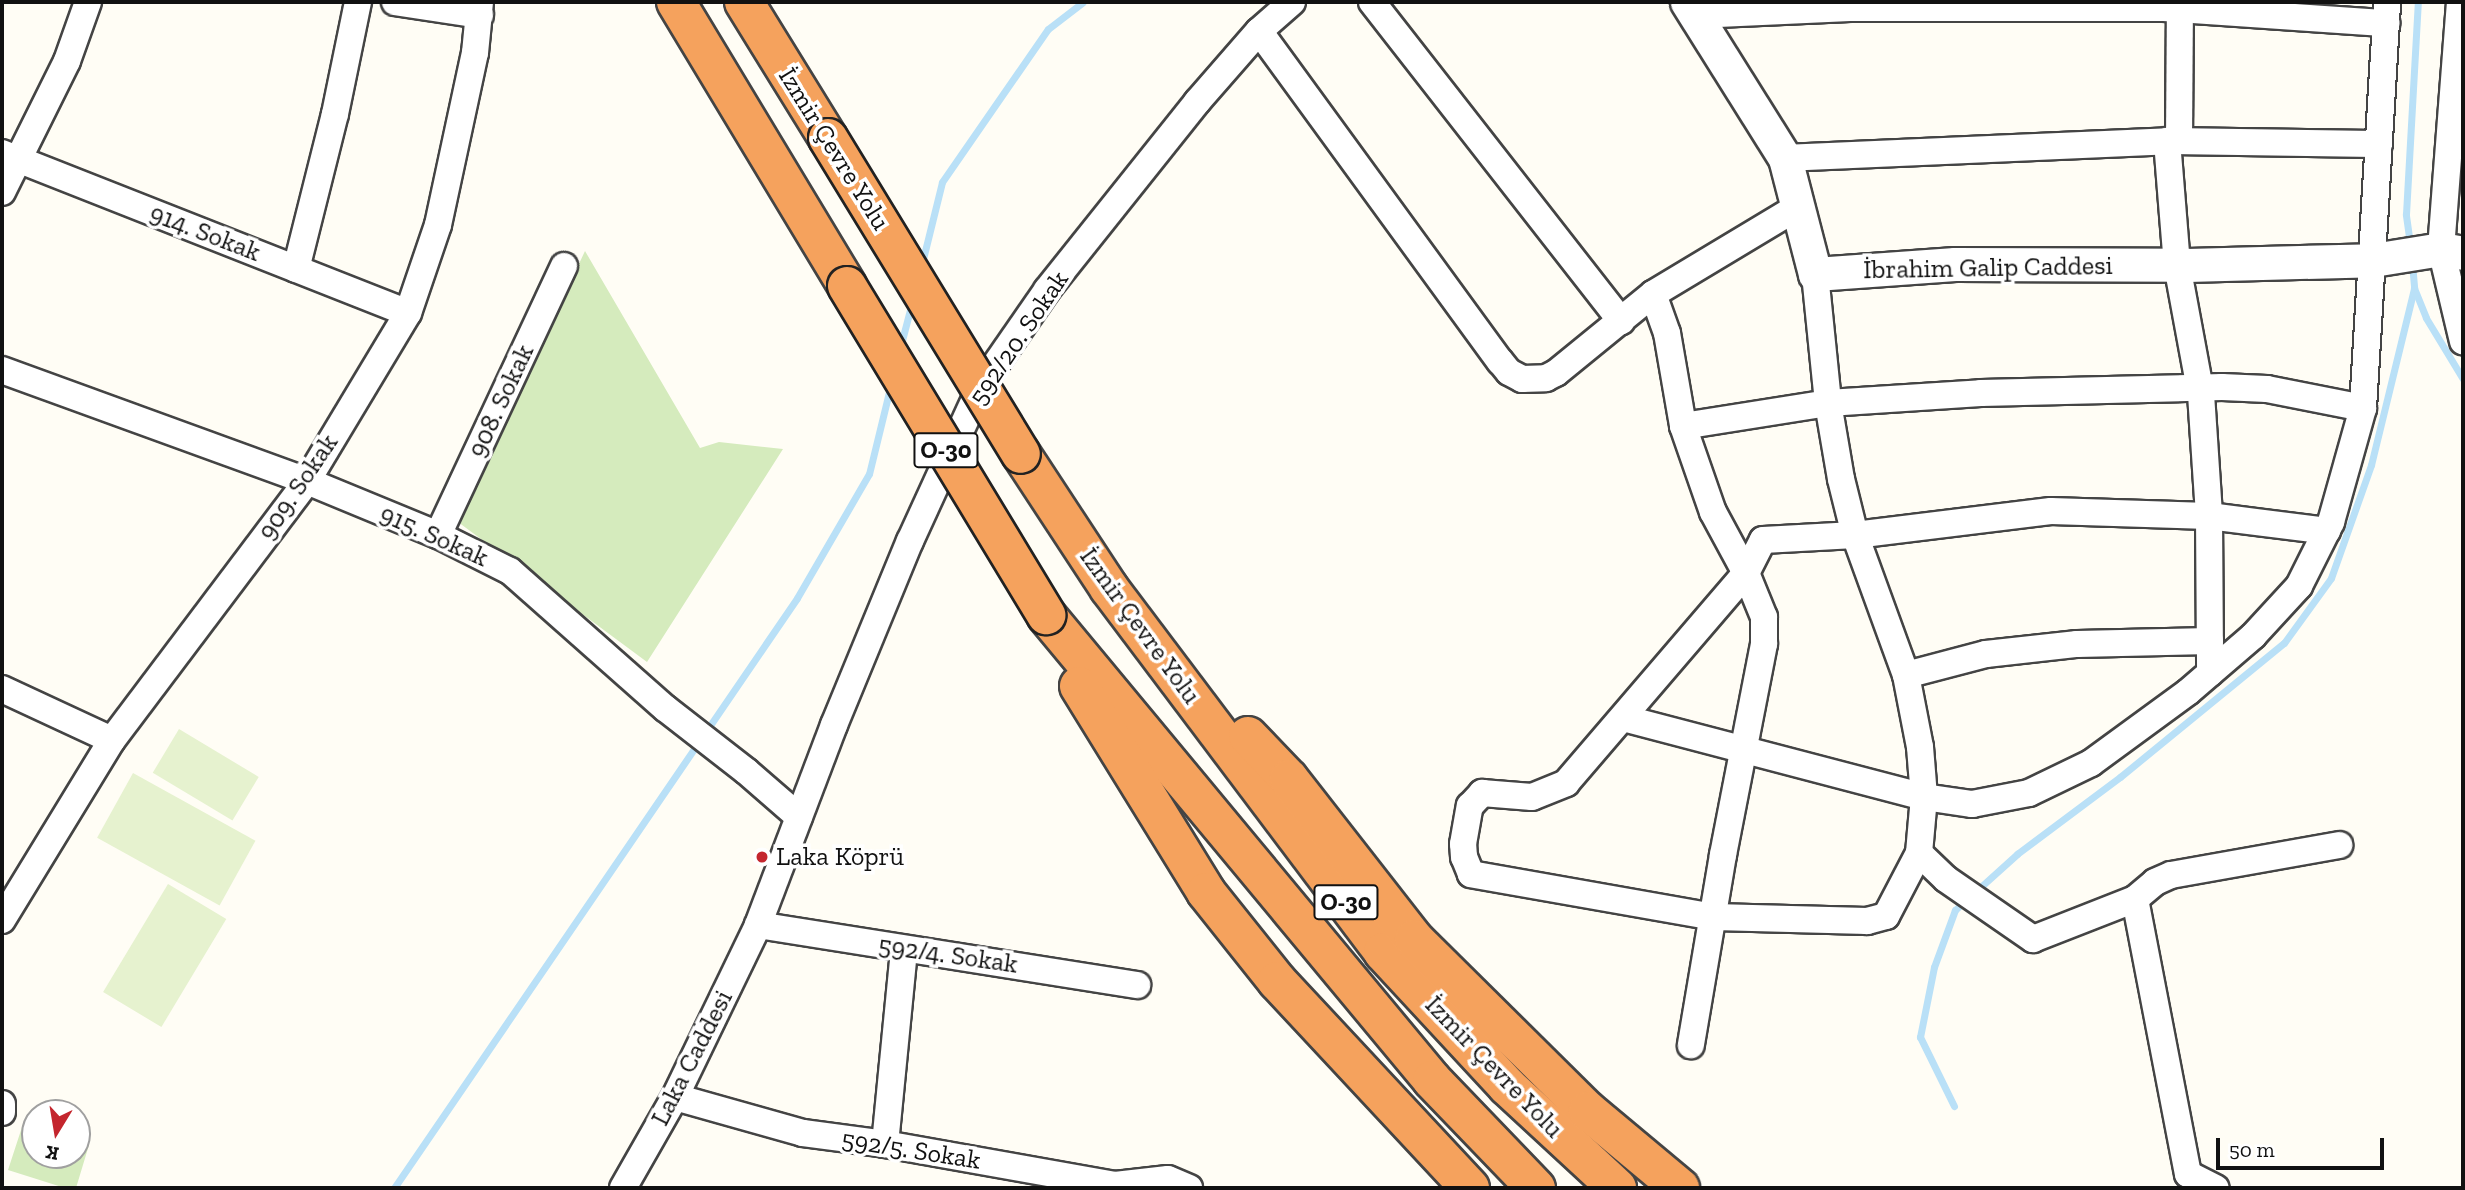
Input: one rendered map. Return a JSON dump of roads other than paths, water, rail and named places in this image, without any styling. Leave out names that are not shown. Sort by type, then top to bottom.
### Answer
[{"type":"highway","name":"İzmir Çevre Yolu","points":[[676,2],[1046,615],[1432,1080],[1536,1188]]},
{"type":"highway","name":"İzmir Çevre Yolu","points":[[744,2],[1021,454],[1109,588],[1383,952],[1507,1086],[1617,1188]]},
{"type":"highway","points":[[1109,588],[1289,779],[1414,939],[1587,1111],[1680,1188]]},
{"type":"highway","points":[[1046,615],[1074,679],[1206,892],[1277,981],[1470,1188]]},
{"type":"street","points":[[2,192],[11,157],[67,61],[88,2]]},
{"type":"street","points":[[296,269],[335,114],[358,2]]},
{"type":"street","points":[[395,2],[480,8]]},
{"type":"street","name":"592/20. Sokak","points":[[758,925],[910,541],[982,384],[1078,250],[1259,31],[1292,2]]},
{"type":"street","points":[[1372,2],[1621,321]]},
{"type":"street","points":[[2460,2],[2452,251],[2463,341]]},
{"type":"street","points":[[1623,718],[1924,797],[1972,804],[2029,793],[2091,763],[2210,673],[2253,636],[2299,586],[2327,531],[2363,408],[2386,12],[2169,6],[1850,5],[1691,9]]},
{"type":"street","points":[[2169,6],[2177,265],[2200,388],[2209,516],[2210,673]]},
{"type":"street","name":"909. Sokak","points":[[2,920],[112,740],[307,481],[408,313],[438,225],[475,53],[480,8]]},
{"type":"street","points":[[1691,9],[1785,158],[1815,274],[1828,403],[1855,535],[1906,675],[1920,747],[1924,797],[1919,853],[1886,916],[1867,920],[1714,916],[1471,874],[1464,857],[1463,844],[1470,806],[1482,793],[1532,797],[1566,783],[1746,573],[1763,540],[1855,535],[2051,512],[2209,516],[2327,531]]},
{"type":"street","points":[[1259,31],[1508,372],[1522,379],[1546,378],[1653,294],[1796,208]]},
{"type":"street","points":[[1785,158],[2173,141],[2379,144]]},
{"type":"street","name":"914. Sokak","points":[[11,157],[408,313]]},
{"type":"street","name":"İbrahim Galip Caddesi","points":[[1815,274],[1955,264],[2177,265],[2373,260],[2452,251]]},
{"type":"street","name":"908. Sokak","points":[[438,535],[564,266]]},
{"type":"street","points":[[1653,294],[1667,333],[1683,426],[1713,512],[1746,573],[1764,618],[1764,644],[1691,1045]]},
{"type":"street","name":"915. Sokak","points":[[2,370],[307,481],[438,535],[510,571],[665,708],[746,771],[799,817]]},
{"type":"street","points":[[1683,426],[1828,403],[1981,393],[2267,389],[2363,408]]},
{"type":"street","points":[[1906,675],[1986,654],[2077,644],[2210,641]]},
{"type":"street","points":[[2,689],[112,740]]},
{"type":"street","points":[[1919,853],[1945,879],[2008,925],[2033,939],[2135,899],[2155,882],[2171,876],[2339,845]]},
{"type":"street","points":[[2135,899],[2188,1174],[2216,1188]]},
{"type":"street","name":"592/4. Sokak","points":[[758,925],[904,950],[1008,962],[1137,985]]},
{"type":"street","name":"Laka Caddesi","points":[[623,1188],[675,1097],[758,925]]},
{"type":"street","points":[[885,1144],[904,950]]},
{"type":"street","name":"592/5. Sokak","points":[[675,1097],[803,1133],[885,1144],[1115,1185],[1168,1179],[1189,1188]]},
{"type":"street","points":[[2,1104],[2,1112]]},
{"type":"waterway","points":[[922,263],[942,182],[1048,29],[1083,2]]},
{"type":"waterway","points":[[2410,244],[2406,214],[2418,2]]},
{"type":"waterway","points":[[2412,263],[2414,288],[2426,318],[2463,379]]},
{"type":"waterway","points":[[1975,892],[2017,854],[2120,777],[2284,643],[2331,578],[2371,465],[2414,288]]},
{"type":"waterway","points":[[900,348],[912,302]]},
{"type":"waterway","points":[[394,1188],[797,598],[869,474],[891,384]]},
{"type":"waterway","points":[[1954,1106],[1920,1037],[1934,967],[1955,910],[1966,900]]},
{"type":"place","name":"Laka Köprü","points":[[762,857]]}]
